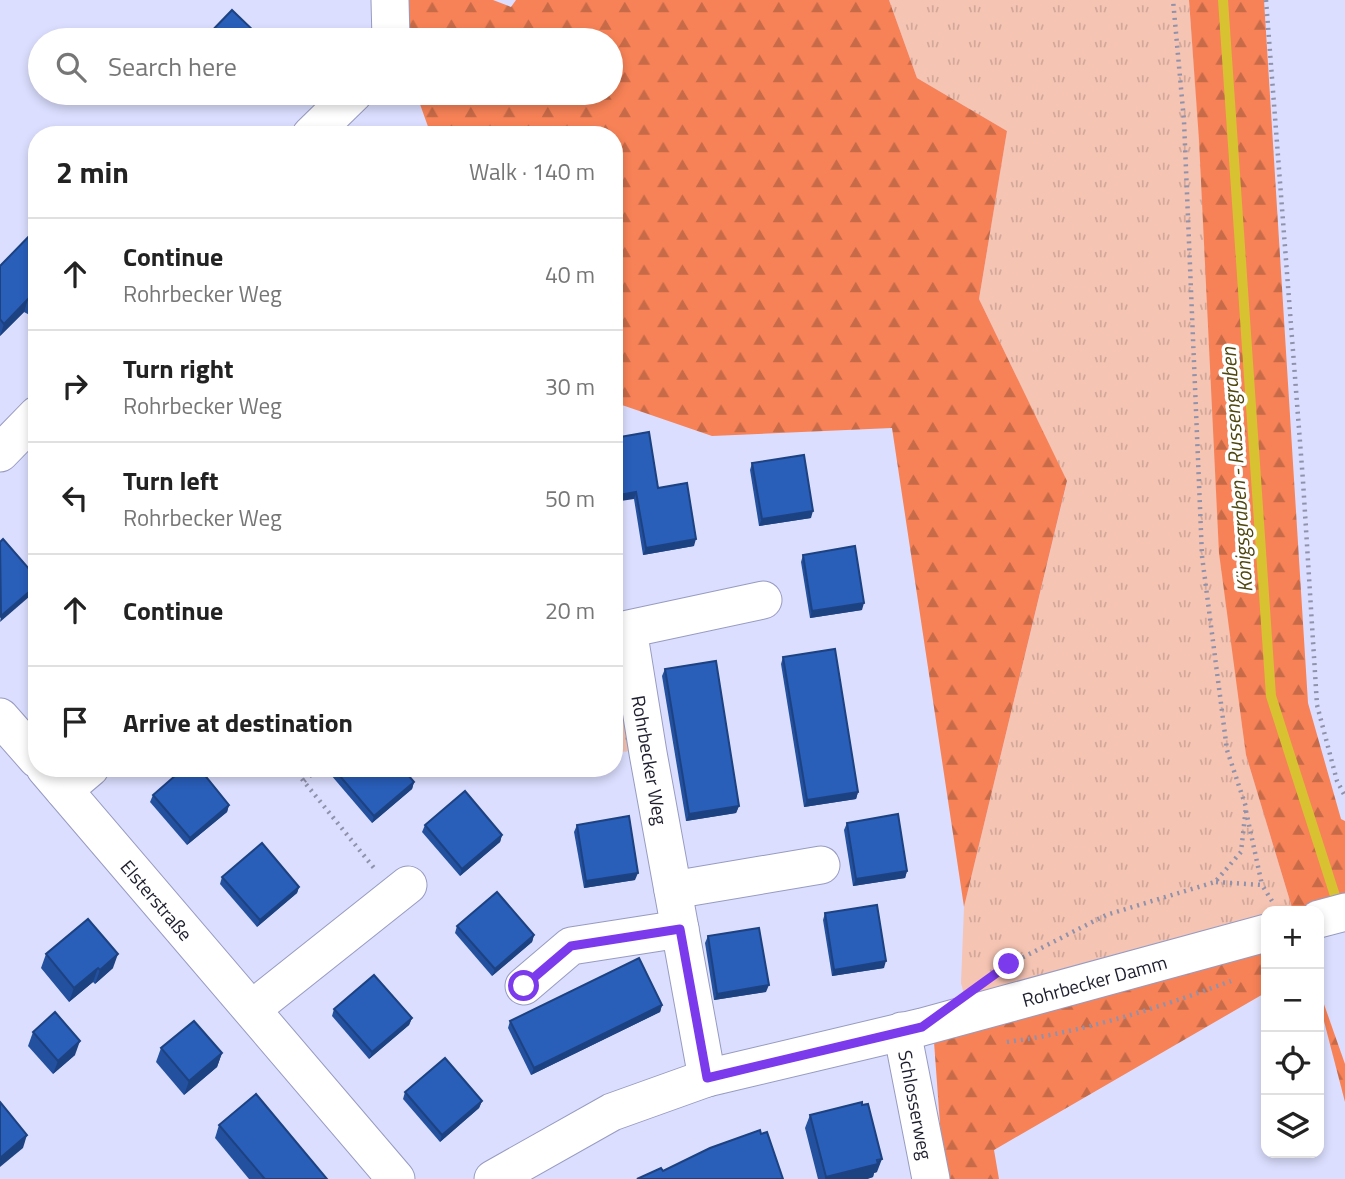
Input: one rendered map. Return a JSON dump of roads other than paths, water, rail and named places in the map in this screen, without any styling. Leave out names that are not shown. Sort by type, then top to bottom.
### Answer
[{"type":"street","points":[[320,126],[342,105]]},
{"type":"street","points":[[0,453],[28,424]]},
{"type":"street","name":"Rohrbecker Weg","points":[[623,625],[763,600]]},
{"type":"street","name":"Rohrbecker Weg","points":[[623,635],[707,1078]]},
{"type":"street","points":[[0,717],[28,749]]},
{"type":"street","name":"Elsterstraße","points":[[67,777],[252,1009],[397,1179]]},
{"type":"street","points":[[673,890],[821,865]]},
{"type":"street","points":[[252,1009],[402,890]]},
{"type":"street","points":[[1324,918],[1345,912]]},
{"type":"street","name":"Rohrbecker Damm","points":[[912,1029],[1261,921]]},
{"type":"street","points":[[524,986],[571,946],[680,929]]},
{"type":"street","points":[[493,1179],[612,1112],[707,1078],[912,1029]]},
{"type":"street","name":"Schlosserweg","points":[[912,1029],[931,1179]]},
{"type":"waterway","name":"Königsgraben - Russengraben","points":[[1223,0],[1271,696],[1338,905]]}]
